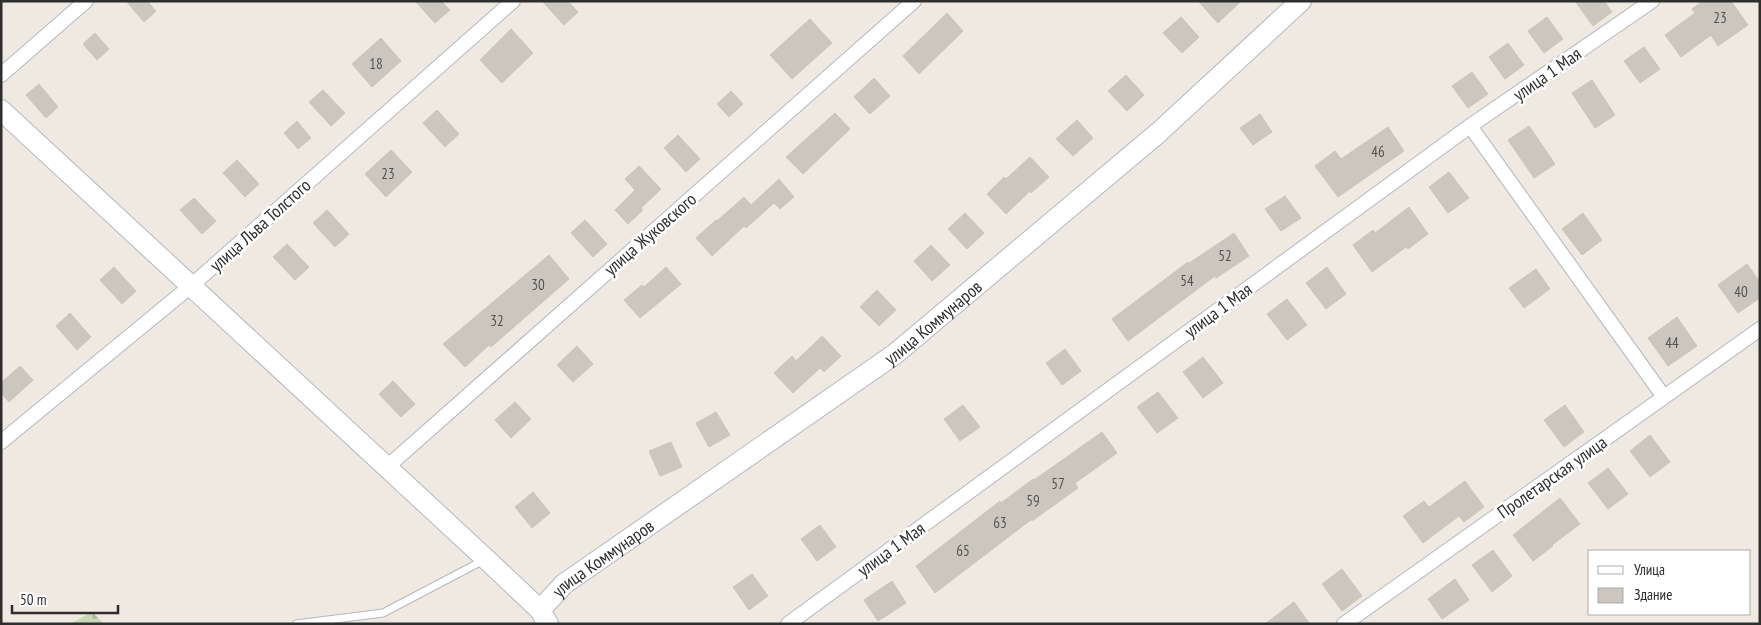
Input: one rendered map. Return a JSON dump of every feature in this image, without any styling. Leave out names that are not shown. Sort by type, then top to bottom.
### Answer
[{"type":"main road","name":"улица Коммунаров","points":[[542,617],[564,584],[895,354],[1158,132],[1301,1]]},
{"type":"main road","points":[[1,110],[486,559],[542,617]]},
{"type":"street","points":[[1,75],[86,1]]},
{"type":"street","name":"улица Льва Толстого","points":[[1,442],[192,286],[513,1]]},
{"type":"street","name":"улица Жуковского","points":[[387,467],[914,1]]},
{"type":"street","name":"улица 1 Мая","points":[[788,624],[1470,126],[1652,1]]},
{"type":"street","points":[[1470,126],[1664,397]]},
{"type":"street","name":"Пролетарская улица","points":[[1344,624],[1760,329]]},
{"type":"lane","points":[[296,624],[383,613],[486,559]]},
{"type":"green space","points":[[92,612],[104,624],[70,624]]},
{"type":"building","points":[[126,1],[147,1],[156,11],[144,22]]},
{"type":"building","points":[[415,1],[441,1],[450,10],[435,23]]},
{"type":"building","points":[[542,1],[568,1],[578,12],[564,25]]},
{"type":"building","points":[[1198,1],[1241,1],[1218,23]]},
{"type":"building","points":[[1575,1],[1604,1],[1612,12],[1593,26]]},
{"type":"building","points":[[1703,1],[1731,1],[1748,25],[1718,46],[1711,35],[1681,57],[1665,35],[1695,13],[1692,9]]},
{"type":"building","points":[[947,13],[963,31],[919,74],[903,56]]},
{"type":"building","points":[[1181,17],[1199,37],[1182,53],[1163,33]]},
{"type":"building","points":[[1547,17],[1563,39],[1544,53],[1528,31]]},
{"type":"building","points":[[810,19],[832,43],[792,79],[770,55]]},
{"type":"building","points":[[511,29],[533,53],[502,83],[480,60]]},
{"type":"building","points":[[95,33],[109,49],[97,60],[83,44]]},
{"type":"building","points":[[381,38],[401,61],[372,87],[352,64]]},
{"type":"building","points":[[1508,43],[1524,65],[1505,79],[1489,57]]},
{"type":"building","points":[[1644,47],[1660,69],[1640,83],[1624,61]]},
{"type":"building","points":[[1472,72],[1488,94],[1468,108],[1452,86]]},
{"type":"building","points":[[1126,75],[1144,95],[1127,111],[1108,91]]},
{"type":"building","points":[[874,78],[890,96],[870,114],[854,97]]},
{"type":"building","points":[[1592,80],[1615,115],[1595,128],[1572,93]]},
{"type":"building","points":[[39,84],[58,107],[46,118],[26,95]]},
{"type":"building","points":[[323,90],[345,113],[331,126],[309,102]]},
{"type":"building","points":[[731,91],[743,104],[729,117],[717,104]]},
{"type":"building","points":[[437,110],[459,134],[445,147],[423,123]]},
{"type":"building","points":[[835,113],[850,129],[803,174],[786,157]]},
{"type":"building","points":[[1260,114],[1272,132],[1253,145],[1240,128]]},
{"type":"building","points":[[1077,120],[1093,138],[1073,156],[1056,139]]},
{"type":"building","points":[[297,121],[311,138],[298,149],[284,133]]},
{"type":"building","points":[[1529,126],[1555,164],[1534,178],[1508,140]]},
{"type":"building","points":[[1388,127],[1404,151],[1338,197],[1315,166],[1335,151],[1341,159]]},
{"type":"building","points":[[678,135],[700,159],[686,172],[664,148]]},
{"type":"building","points":[[391,150],[412,172],[386,197],[365,174]]},
{"type":"building","points":[[1030,157],[1049,177],[1031,193],[1030,191],[1006,214],[987,194],[1004,177],[1006,179]]},
{"type":"building","points":[[237,160],[259,184],[245,197],[223,173]]},
{"type":"building","points":[[639,166],[661,189],[641,208],[643,210],[628,224],[615,210],[635,190],[625,179]]},
{"type":"building","points":[[1449,172],[1469,198],[1448,213],[1429,187]]},
{"type":"building","points":[[779,179],[794,197],[780,209],[774,203],[746,228],[744,226],[712,256],[696,238],[744,197],[751,205]]},
{"type":"building","points":[[1285,196],[1301,218],[1281,231],[1265,209]]},
{"type":"building","points":[[194,198],[216,221],[202,234],[180,210]]},
{"type":"building","points":[[1409,207],[1428,234],[1408,249],[1406,247],[1372,272],[1353,245],[1373,230],[1375,233]]},
{"type":"building","points":[[327,210],[349,234],[335,247],[313,223]]},
{"type":"building","points":[[965,213],[984,233],[967,249],[948,229]]},
{"type":"building","points":[[1583,213],[1602,240],[1582,255],[1562,229]]},
{"type":"building","points":[[585,220],[607,244],[593,257],[571,233]]},
{"type":"building","points":[[1234,233],[1249,256],[1216,278],[1215,276],[1128,341],[1112,319],[1188,262]]},
{"type":"building","points":[[287,244],[309,267],[295,280],[273,257]]},
{"type":"building","points":[[931,245],[950,265],[932,281],[914,261]]},
{"type":"building","points":[[549,255],[569,279],[491,347],[489,345],[465,367],[443,344]]},
{"type":"building","points":[[1747,264],[1760,282],[1760,298],[1738,313],[1718,285]]},
{"type":"building","points":[[114,267],[136,291],[122,304],[100,280]]},
{"type":"building","points":[[666,267],[681,284],[640,318],[624,300],[642,285],[644,287]]},
{"type":"building","points":[[1327,267],[1346,294],[1326,309],[1306,283]]},
{"type":"building","points":[[1536,269],[1550,289],[1524,308],[1509,288]]},
{"type":"building","points":[[877,290],[896,310],[879,326],[860,307]]},
{"type":"building","points":[[1287,299],[1307,325],[1287,340],[1267,314]]},
{"type":"building","points":[[70,313],[91,337],[77,350],[56,326]]},
{"type":"building","points":[[1677,317],[1697,346],[1668,366],[1648,338]]},
{"type":"building","points":[[822,336],[841,356],[824,372],[820,368],[793,393],[774,373],[792,356],[796,361]]},
{"type":"building","points":[[577,346],[593,364],[573,382],[557,365]]},
{"type":"building","points":[[1065,349],[1081,371],[1062,385],[1046,363]]},
{"type":"building","points":[[1203,357],[1223,383],[1203,398],[1183,372]]},
{"type":"building","points":[[20,366],[33,380],[9,402],[1,393],[1,383]]},
{"type":"building","points":[[393,381],[415,404],[401,417],[379,394]]},
{"type":"building","points":[[1158,392],[1178,418],[1157,433],[1137,407]]},
{"type":"building","points":[[515,402],[531,419],[511,438],[495,420]]},
{"type":"building","points":[[963,405],[980,427],[960,441],[944,419]]},
{"type":"building","points":[[1565,405],[1584,432],[1564,447],[1544,420]]},
{"type":"building","points":[[716,412],[730,435],[709,447],[696,423]]},
{"type":"building","points":[[1102,432],[1117,453],[1075,483],[1078,488],[1032,521],[1032,519],[935,593],[916,566],[1000,501],[1001,503]]},
{"type":"building","points":[[1650,435],[1670,462],[1650,477],[1630,451]]},
{"type":"building","points":[[671,442],[682,467],[660,476],[649,451]]},
{"type":"building","points":[[1608,468],[1628,494],[1608,509],[1588,483]]},
{"type":"building","points":[[1465,481],[1484,507],[1464,522],[1459,516],[1423,543],[1403,516],[1424,501],[1429,507]]},
{"type":"building","points":[[533,492],[550,513],[532,528],[515,507]]},
{"type":"building","points":[[1560,498],[1580,524],[1533,561],[1513,535]]},
{"type":"building","points":[[820,525],[836,547],[817,561],[801,539]]},
{"type":"building","points":[[1493,550],[1512,576],[1492,592],[1472,565]]},
{"type":"building","points":[[1342,569],[1362,596],[1342,611],[1322,584]]},
{"type":"building","points":[[752,574],[768,596],[749,610],[733,587]]},
{"type":"building","points":[[1455,579],[1469,600],[1442,619],[1428,599]]},
{"type":"building","points":[[892,581],[906,603],[878,621],[864,600]]},
{"type":"building","points":[[1294,602],[1310,624],[1265,624]]}]
